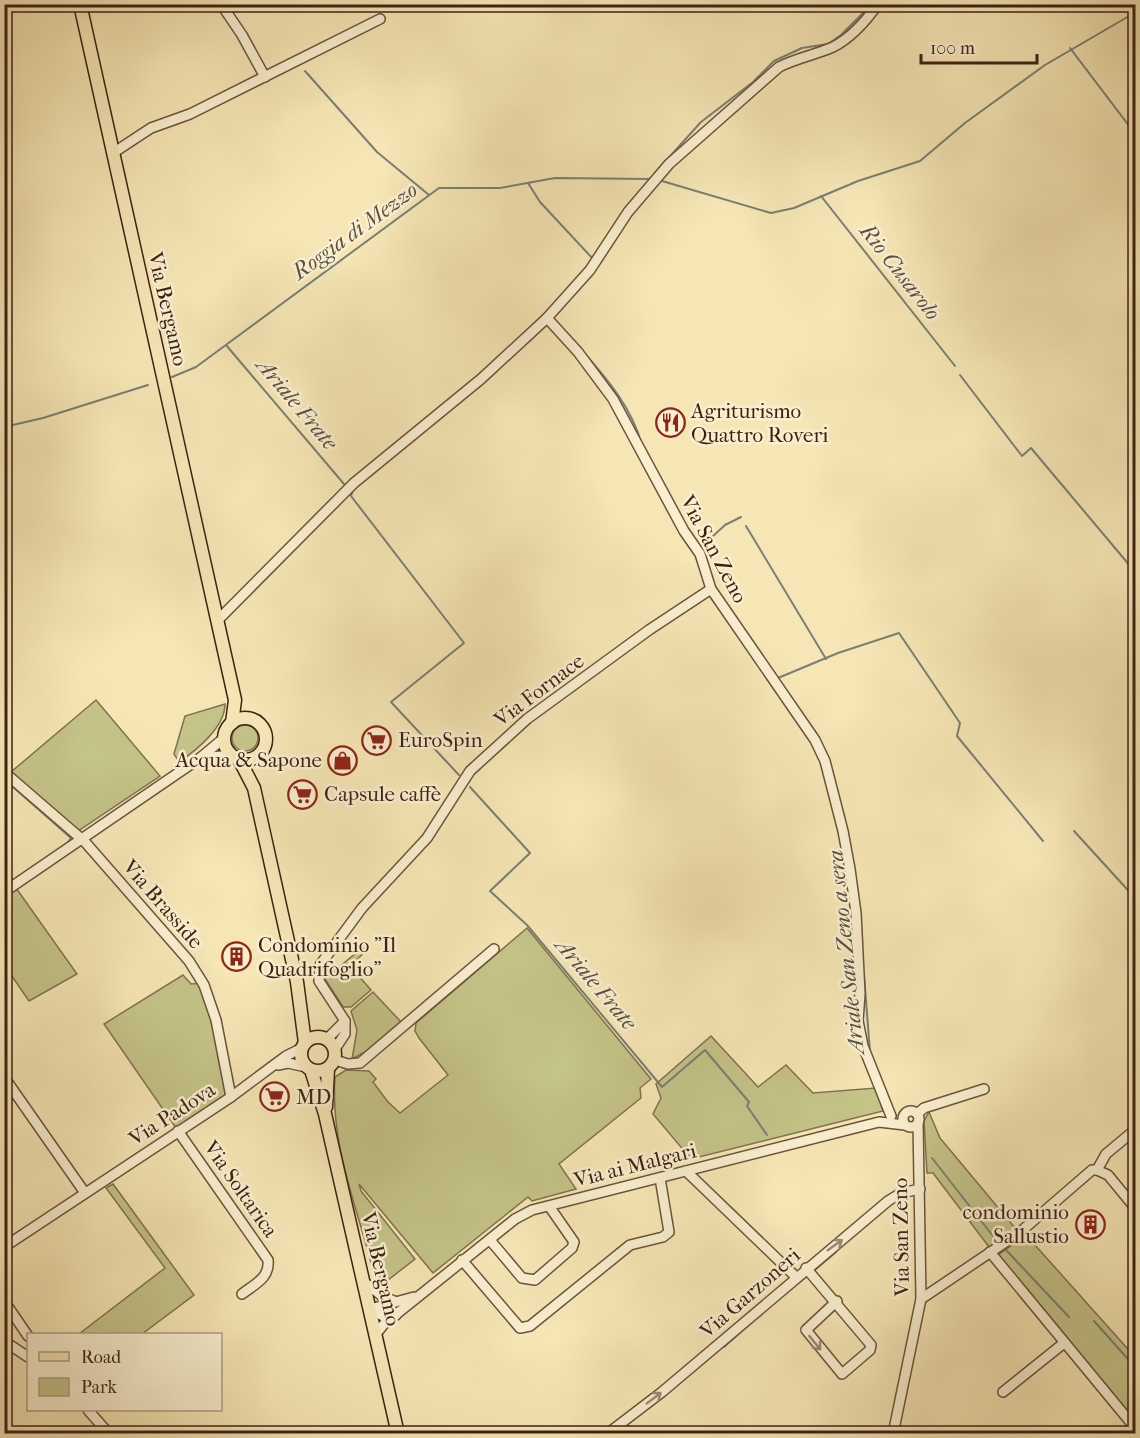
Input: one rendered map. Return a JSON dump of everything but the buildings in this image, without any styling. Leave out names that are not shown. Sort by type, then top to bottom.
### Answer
[{"type":"main road","name":"Via Bergamo","points":[[80,4],[235,700],[232,723],[224,738],[226,747],[254,788]]},
{"type":"main road","name":"Via Bergamo","points":[[235,700],[249,718],[260,724],[265,735],[263,749],[252,758],[254,788],[299,993],[303,1046],[301,1058],[309,1069],[325,1114],[398,1434]]},
{"type":"main road","points":[[232,723],[249,718]]},
{"type":"main road","points":[[235,757],[252,758]]},
{"type":"main road","name":"Via Bergamo","points":[[299,993],[329,1051],[325,1114]]},
{"type":"main road","points":[[303,1046],[329,1051],[317,1072],[309,1069]]},
{"type":"street","points":[[221,4],[242,35],[265,77]]},
{"type":"street","points":[[217,621],[354,483],[481,379],[547,318],[566,294],[590,270],[628,212],[669,164],[756,89],[772,71],[794,58],[834,46],[849,36],[878,4]]},
{"type":"street","points":[[113,153],[151,128],[190,114],[380,19]]},
{"type":"street","name":"Via San Zeno","points":[[547,318],[578,352],[629,424],[634,440],[684,531],[700,554],[711,589],[815,740],[825,761],[843,831],[856,913],[858,1021],[863,1046],[891,1116]]},
{"type":"street","name":"Via Fornace","points":[[329,1051],[345,1021],[319,981],[320,965],[362,908],[427,838],[470,771],[527,719],[649,630],[711,589]]},
{"type":"street","points":[[4,892],[200,758],[224,738]]},
{"type":"street","points":[[200,758],[235,757]]},
{"type":"street","name":"Via Brasside","points":[[4,772],[82,839],[189,961],[203,983],[216,1020],[231,1097]]},
{"type":"street","points":[[329,1051],[348,1064],[360,1063],[494,949]]},
{"type":"street","name":"Via Padova","points":[[4,1247],[231,1097],[303,1046]]},
{"type":"street","points":[[278,1065],[288,1063],[309,1069]]},
{"type":"street","points":[[4,1077],[85,1193]]},
{"type":"street","points":[[879,1122],[891,1116],[912,1127],[924,1108],[984,1089]]},
{"type":"street","points":[[905,1122],[910,1111],[917,1118]]},
{"type":"street","name":"Via San Zeno","points":[[893,1434],[921,1299],[920,1189],[917,1145],[920,1135],[917,1118]]},
{"type":"street","points":[[879,1122],[905,1122]]},
{"type":"street","name":"Via ai Malgari","points":[[376,1334],[462,1260],[520,1216],[549,1206],[879,1122]]},
{"type":"street","points":[[905,1122],[917,1145]]},
{"type":"street","points":[[1097,1170],[1106,1154],[1136,1129]]},
{"type":"street","name":"Via Soltarica","points":[[178,1131],[268,1260],[269,1269],[266,1276],[242,1294]]},
{"type":"street","points":[[921,1299],[1019,1233],[1092,1170],[1108,1175],[1136,1209]]},
{"type":"street","points":[[686,1171],[796,1277]]},
{"type":"street","points":[[462,1260],[520,1328],[530,1326],[630,1245],[663,1237],[669,1232],[660,1178]]},
{"type":"street","name":"Via Garzoneri","points":[[608,1434],[662,1392],[894,1196],[920,1189]]},
{"type":"street","points":[[490,1239],[522,1278],[535,1280],[572,1248],[574,1242],[549,1206]]},
{"type":"street","points":[[990,1252],[1136,1429]]},
{"type":"street","points":[[806,1268],[837,1301],[872,1347],[842,1374],[806,1330],[837,1301]]},
{"type":"street","points":[[922,1280],[946,1284]]},
{"type":"street","points":[[364,1282],[382,1296],[397,1301]]},
{"type":"street","name":"Via ai Malgari","points":[[370,1309],[409,1300],[424,1292]]},
{"type":"street","points":[[4,1301],[27,1335]]},
{"type":"street","points":[[370,1309],[383,1316],[396,1315]]},
{"type":"street","points":[[4,1341],[27,1356]]},
{"type":"street","points":[[1003,1392],[1064,1343]]},
{"type":"street","points":[[89,1411],[109,1434]]},
{"type":"green space","points":[[96,700],[160,776],[78,831],[11,772]]},
{"type":"green space","points":[[225,704],[224,713],[209,737],[179,762],[174,754],[185,716]]},
{"type":"green space","points":[[245,725],[254,729],[258,738],[254,747],[245,751],[236,747],[232,738],[236,729]]},
{"type":"green space","points":[[16,888],[77,974],[29,1001],[5,966],[4,896]]},
{"type":"green space","points":[[527,928],[651,1079],[640,1088],[641,1098],[559,1164],[576,1189],[532,1201],[528,1197],[433,1273],[359,1184],[361,1191],[415,1259],[383,1284],[379,1274],[374,1274],[341,1153],[335,1103],[335,1077],[346,1070],[369,1071],[376,1079],[373,1082],[388,1102],[400,1113],[448,1075],[419,1038],[415,1031],[416,1023]]},
{"type":"green space","points":[[363,947],[366,951],[350,966],[371,990],[351,1007],[343,1007],[325,979]]},
{"type":"green space","points":[[183,975],[191,984],[203,983],[231,1097],[178,1131],[104,1024]]},
{"type":"green space","points":[[373,992],[401,1022],[365,1052],[352,1059],[357,1030],[351,1011]]},
{"type":"green space","points":[[711,1036],[758,1087],[786,1065],[813,1093],[876,1088],[883,1111],[691,1159],[653,1114],[661,1098],[656,1084]]},
{"type":"green space","points":[[929,1112],[940,1138],[1016,1229],[989,1247],[933,1173],[927,1173],[924,1121]]},
{"type":"green space","points":[[113,1184],[194,1295],[143,1333],[80,1333],[165,1268],[106,1188]]},
{"type":"green space","points":[[1026,1235],[1135,1357],[1135,1422],[998,1255]]},
{"type":"waterway","points":[[654,174],[701,122],[753,82],[774,61],[802,48],[828,44],[841,35],[864,12],[856,4]]},
{"type":"waterway","name":"Roggia di Mezzo","points":[[662,181],[771,213],[794,208],[858,181],[920,161],[965,123],[1045,65],[1136,12]]},
{"type":"waterway","points":[[1070,48],[1136,135]]},
{"type":"waterway","points":[[305,71],[377,152],[429,195]]},
{"type":"waterway","name":"Roggia di Mezzo","points":[[172,377],[196,367],[439,188],[500,188],[555,178],[651,179]]},
{"type":"waterway","points":[[528,183],[540,202],[594,260]]},
{"type":"waterway","name":"Rio Cusarolo","points":[[821,196],[955,366]]},
{"type":"waterway","name":"Ariale Frate","points":[[226,345],[344,484]]},
{"type":"waterway","points":[[585,354],[611,385],[626,408],[642,445]]},
{"type":"waterway","name":"Rio Cusarolo","points":[[960,375],[1022,456],[1031,448],[1136,573]]},
{"type":"waterway","name":"Roggia di Mezzo","points":[[4,427],[43,418],[148,385]]},
{"type":"waterway","name":"Ariale Frate","points":[[352,493],[351,496],[464,643],[391,702],[459,775]]},
{"type":"waterway","points":[[700,548],[725,525],[741,517]]},
{"type":"waterway","points":[[746,526],[826,659]]},
{"type":"waterway","points":[[779,681],[778,678],[838,653],[899,633],[960,723],[957,736],[1043,841]]},
{"type":"waterway","points":[[4,779],[71,838],[67,844]]},
{"type":"waterway","name":"Ariale Frate","points":[[470,787],[530,853],[490,891],[527,925],[662,1087],[705,1050],[749,1102],[747,1106],[767,1135]]},
{"type":"waterway","points":[[1074,831],[1136,899]]},
{"type":"waterway","name":"Ariale San Zeno a sera","points":[[848,832],[858,894]]},
{"type":"waterway","name":"Ariale San Zeno a sera","points":[[864,975],[870,1052]]},
{"type":"waterway","name":"Ariale San Zeno a sera","points":[[932,1158],[996,1240]]},
{"type":"waterway","name":"Ariale San Zeno a sera","points":[[1006,1250],[1069,1317]]},
{"type":"waterway","name":"Ariale Frate","points":[[816,1269],[836,1252]]},
{"type":"waterway","name":"Ariale Frate","points":[[789,1290],[806,1277]]},
{"type":"waterway","name":"Ariale San Zeno a sera","points":[[1094,1321],[1136,1368]]},
{"type":"waterway","name":"Ariale Frate","points":[[724,1347],[744,1329]]},
{"type":"place","name":"Agriturismo Quattro Roveri","points":[[670,423]]},
{"type":"place","name":"EuroSpin","points":[[377,740]]},
{"type":"place","name":"Acqua & Sapone","points":[[343,760]]},
{"type":"place","name":"Capsule caffè","points":[[303,794]]},
{"type":"place","name":"Condominio \"Il Quadrifoglio\"","points":[[237,957]]},
{"type":"place","name":"MD","points":[[275,1097]]},
{"type":"place","name":"condominio Sallustio","points":[[1090,1224]]}]
